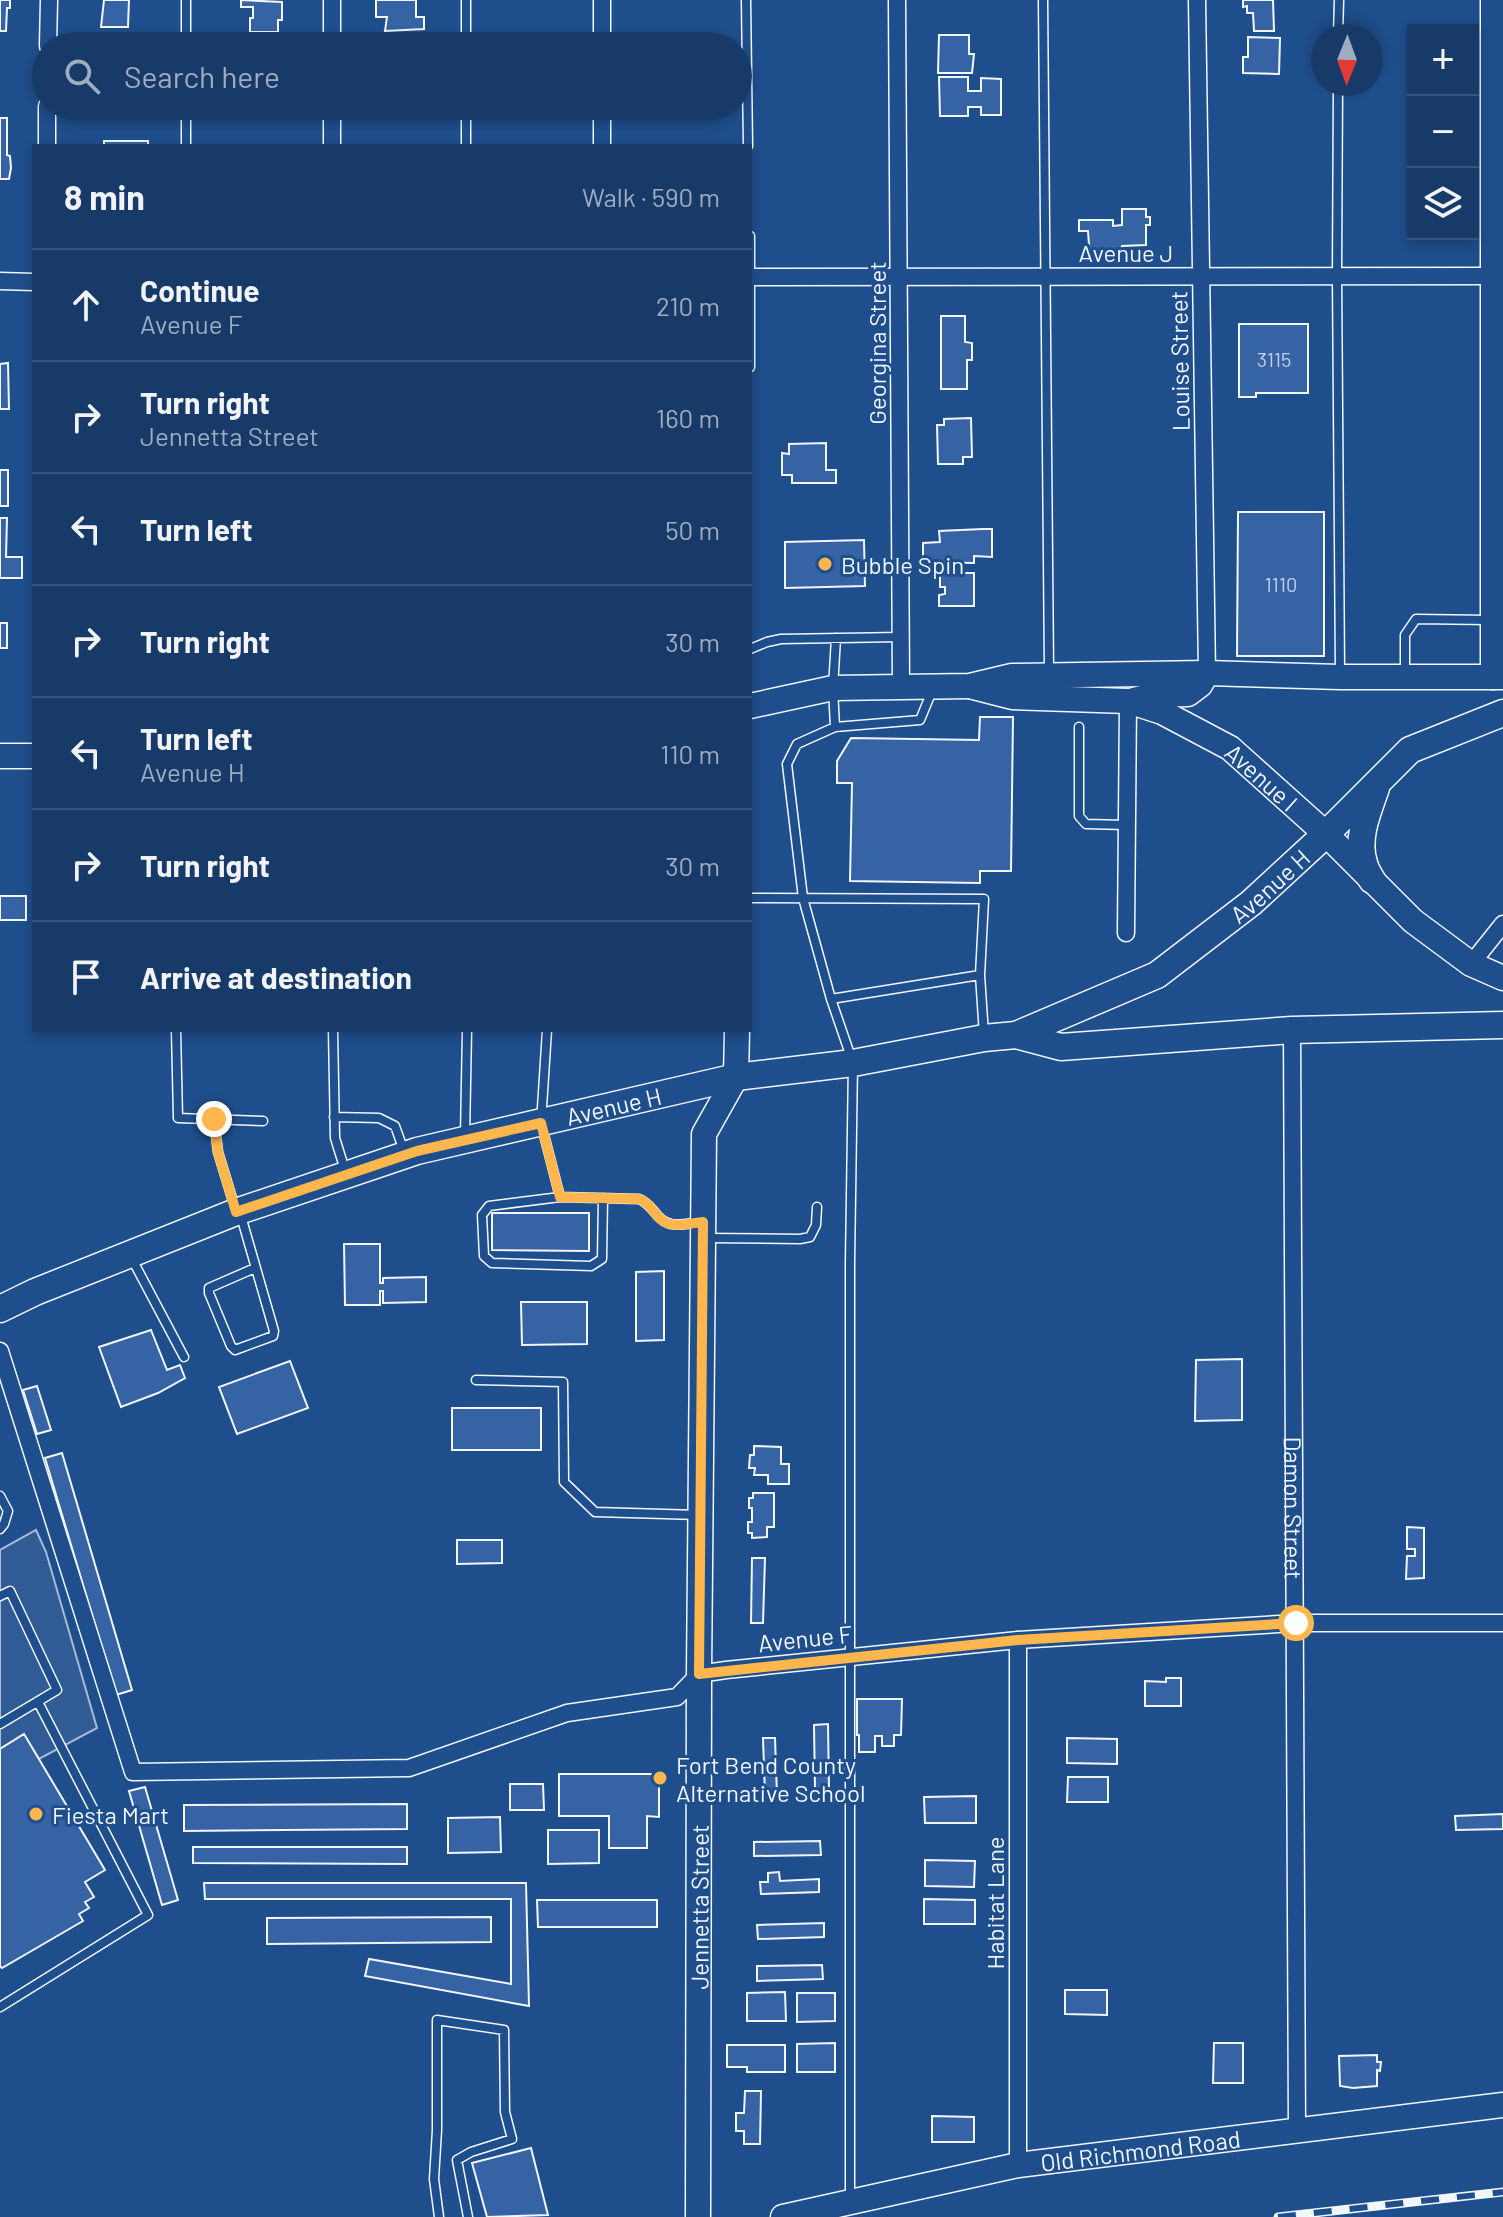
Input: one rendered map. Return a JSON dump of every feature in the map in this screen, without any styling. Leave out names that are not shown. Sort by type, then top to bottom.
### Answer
[{"type":"main road","name":"Avenue H","points":[[0,1309],[35,1292],[238,1212],[405,1155],[736,1077],[853,1063],[984,1038],[1016,1035],[1157,975],[1251,903],[1410,750],[1503,713]]},
{"type":"main road","points":[[1372,880],[1363,862],[1365,818],[1378,785],[1387,772]]},
{"type":"main road","name":"Avenue H","points":[[1016,1035],[1061,1047],[1292,1030],[1503,1025]]},
{"type":"street","points":[[48,32],[49,0]]},
{"type":"street","points":[[332,0],[332,32]]},
{"type":"street","points":[[602,0],[602,32]]},
{"type":"street","name":"Georgina Street","points":[[897,0],[901,686]]},
{"type":"street","name":"Louise Street","points":[[1197,0],[1207,673]]},
{"type":"street","points":[[1493,0],[1498,276],[1498,677]]},
{"type":"street","points":[[47,120],[47,144]]},
{"type":"street","points":[[332,120],[332,144]]},
{"type":"street","points":[[602,120],[602,144]]},
{"type":"street","name":"Avenue J","points":[[752,277],[1498,276]]},
{"type":"street","points":[[0,281],[32,282]]},
{"type":"street","points":[[1126,933],[1128,701],[1154,695],[1188,694],[1200,685],[1207,673]]},
{"type":"street","name":"Avenue I","points":[[752,706],[833,688],[970,686],[1012,676],[1207,673],[1498,677]]},
{"type":"street","name":"Avenue I","points":[[970,686],[1012,697],[1128,701],[1162,712],[1230,748],[1326,834],[1413,921],[1471,964],[1503,978]]},
{"type":"street","points":[[0,756],[32,756]]},
{"type":"street","points":[[1471,964],[1503,924]]},
{"type":"street","name":"Damon Street","points":[[1292,1030],[1297,2131]]},
{"type":"street","points":[[736,1077],[737,1032]]},
{"type":"street","name":"Jennetta Street","points":[[698,2217],[704,1134],[736,1077]]},
{"type":"street","points":[[0,1351],[133,1772],[409,1768],[567,1713],[677,1697],[699,1674]]},
{"type":"street","name":"Avenue F","points":[[699,1674],[1018,1640],[1296,1623],[1503,1623]]},
{"type":"street","name":"Habitat Lane","points":[[1018,1640],[1018,2165]]},
{"type":"street","name":"Old Richmond Road","points":[[783,2217],[1018,2165],[1503,2105]]},
{"type":"lane","points":[[186,0],[186,32]]},
{"type":"lane","points":[[466,0],[466,32]]},
{"type":"lane","points":[[746,0],[746,32]]},
{"type":"lane","points":[[1043,0],[1049,676]]},
{"type":"lane","points":[[1338,24],[1339,0]]},
{"type":"lane","points":[[1338,96],[1340,677]]},
{"type":"lane","points":[[186,120],[186,144]]},
{"type":"lane","points":[[466,120],[466,144]]},
{"type":"lane","points":[[748,120],[748,144]]},
{"type":"lane","points":[[1405,677],[1405,635],[1416,619],[1497,629]]},
{"type":"lane","points":[[752,648],[781,639],[901,637]]},
{"type":"lane","points":[[835,727],[833,688],[836,638]]},
{"type":"lane","points":[[850,2201],[850,1262],[853,1063],[831,999],[803,898],[787,764],[797,744],[835,727],[920,720],[933,686]]},
{"type":"lane","points":[[1079,727],[1079,816],[1086,824],[1126,825]]},
{"type":"lane","points":[[752,898],[984,899],[980,975],[984,1038]]},
{"type":"lane","points":[[831,999],[980,975]]},
{"type":"lane","points":[[176,1032],[178,1118],[263,1121]]},
{"type":"lane","points":[[333,1032],[335,1138],[346,1175]]},
{"type":"lane","points":[[465,1141],[467,1032]]},
{"type":"lane","points":[[547,1032],[541,1123],[560,1197]]},
{"type":"lane","points":[[334,1117],[379,1118],[395,1126],[405,1155]]},
{"type":"lane","points":[[214,1119],[218,1152],[238,1212],[255,1268],[274,1331],[273,1336],[235,1350],[209,1288],[255,1268]]},
{"type":"lane","points":[[603,1198],[602,1259],[591,1266],[492,1263],[484,1256],[482,1215],[489,1206],[560,1197],[603,1198],[639,1199],[647,1202],[661,1220],[673,1225],[800,1239],[810,1237],[816,1225],[817,1207]]},
{"type":"lane","points":[[130,1255],[184,1357]]},
{"type":"lane","points":[[476,1380],[563,1382],[564,1482],[595,1512],[700,1515]]},
{"type":"lane","points":[[0,1496],[8,1511],[0,1529]]},
{"type":"lane","points":[[0,1596],[10,1591],[57,1690],[0,1724]]},
{"type":"lane","points":[[0,2007],[148,1915],[38,1702]]},
{"type":"lane","points":[[439,2217],[434,2179],[437,2020],[504,2030],[505,2112],[512,2139],[471,2152],[457,2160],[468,2217]]},
{"type":"shaded area","points":[[36,1530],[46,1552],[97,1728],[39,1759],[24,1735],[0,1749],[0,1550]]},
{"type":"building","points":[[0,0],[10,0],[6,31],[0,31]]},
{"type":"building","points":[[104,0],[129,0],[128,27],[101,27]]},
{"type":"building","points":[[241,0],[282,2],[278,32],[250,32],[253,7],[241,7]]},
{"type":"building","points":[[376,0],[416,0],[416,17],[424,17],[424,29],[385,31],[387,17],[376,17]]},
{"type":"building","points":[[1243,0],[1273,0],[1274,31],[1254,31],[1253,13],[1247,13]]},
{"type":"building","points":[[939,35],[969,35],[969,54],[974,54],[972,73],[938,73]]},
{"type":"building","points":[[1248,37],[1280,38],[1279,74],[1243,73],[1243,57],[1248,57]]},
{"type":"building","points":[[939,77],[968,77],[968,91],[981,91],[981,78],[1001,79],[1001,115],[981,115],[981,107],[968,107],[968,116],[940,116]]},
{"type":"building","points":[[0,118],[7,118],[9,179],[0,179]]},
{"type":"building","points":[[104,141],[148,141],[148,144],[104,144]]},
{"type":"building","points":[[1122,209],[1146,209],[1150,225],[1146,225],[1146,245],[1122,246],[1120,259],[1090,259],[1088,231],[1079,231],[1079,220],[1113,220],[1113,226],[1122,225]]},
{"type":"building","points":[[941,316],[965,316],[965,342],[972,343],[972,360],[967,360],[967,389],[941,389]]},
{"type":"building","points":[[1239,324],[1308,324],[1308,393],[1256,393],[1256,397],[1239,397]]},
{"type":"building","points":[[8,363],[9,409],[0,409],[0,364]]},
{"type":"building","points":[[971,418],[972,457],[963,457],[963,464],[938,464],[937,425],[944,425],[944,419]]},
{"type":"building","points":[[826,443],[826,470],[836,470],[836,483],[792,483],[792,475],[782,475],[782,453],[789,454],[789,444]]},
{"type":"building","points":[[0,470],[8,470],[8,506],[0,506]]},
{"type":"building","points":[[1238,512],[1324,512],[1324,656],[1237,656]]},
{"type":"building","points":[[0,518],[7,518],[6,557],[22,557],[22,578],[0,578]]},
{"type":"building","points":[[992,529],[992,557],[974,556],[974,563],[923,562],[923,543],[940,542],[939,531]]},
{"type":"building","name":"Bubble Spin","points":[[864,540],[865,586],[785,588],[785,542]]},
{"type":"building","points":[[940,573],[974,573],[974,606],[939,606],[939,595],[945,594],[945,587],[940,587]]},
{"type":"building","points":[[0,623],[7,623],[7,648],[0,648]]},
{"type":"building","points":[[980,717],[1013,717],[1011,871],[980,871],[980,883],[850,881],[852,783],[837,783],[837,761],[851,738],[979,740]]},
{"type":"building","points":[[0,896],[26,896],[26,920],[0,920]]},
{"type":"building","points":[[492,1213],[589,1213],[589,1251],[492,1250]]},
{"type":"building","points":[[344,1244],[380,1244],[380,1283],[383,1283],[383,1278],[426,1277],[426,1302],[383,1303],[383,1291],[380,1291],[380,1305],[345,1305]]},
{"type":"building","points":[[664,1271],[664,1340],[636,1341],[636,1272]]},
{"type":"building","points":[[521,1302],[587,1302],[587,1344],[522,1345]]},
{"type":"building","points":[[151,1330],[167,1370],[180,1365],[185,1378],[158,1393],[121,1407],[99,1347]]},
{"type":"building","points":[[1242,1359],[1242,1420],[1195,1421],[1196,1360]]},
{"type":"building","points":[[290,1361],[308,1408],[237,1434],[219,1387]]},
{"type":"building","points":[[37,1386],[51,1430],[37,1434],[23,1390]]},
{"type":"building","points":[[452,1408],[541,1408],[541,1450],[452,1450]]},
{"type":"building","points":[[754,1446],[781,1447],[781,1464],[789,1464],[789,1484],[768,1484],[768,1475],[754,1475],[755,1468],[749,1468]]},
{"type":"building","points":[[62,1453],[132,1690],[116,1695],[45,1458]]},
{"type":"building","points":[[753,1493],[774,1493],[774,1527],[767,1527],[767,1537],[752,1538],[752,1533],[748,1533],[748,1522],[752,1522],[749,1498],[753,1498]]},
{"type":"building","points":[[1407,1527],[1424,1528],[1424,1578],[1406,1579],[1407,1556],[1415,1556],[1415,1549],[1407,1549]]},
{"type":"building","points":[[457,1540],[502,1540],[502,1563],[457,1564]]},
{"type":"building","points":[[752,1558],[765,1558],[763,1623],[751,1623]]},
{"type":"building","points":[[1166,1678],[1181,1678],[1181,1706],[1145,1706],[1145,1681],[1166,1682]]},
{"type":"building","points":[[857,1699],[902,1699],[901,1735],[894,1735],[894,1746],[882,1746],[882,1736],[875,1736],[875,1752],[859,1752]]},
{"type":"building","points":[[828,1724],[829,1790],[815,1790],[814,1725]]},
{"type":"building","name":"Fiesta Mart","points":[[24,1734],[105,1870],[85,1882],[94,1897],[85,1902],[89,1908],[79,1914],[83,1921],[2,1968],[0,1749]]},
{"type":"building","points":[[763,1738],[775,1738],[777,1795],[765,1795]]},
{"type":"building","points":[[1067,1738],[1117,1739],[1117,1764],[1067,1763]]},
{"type":"building","points":[[559,1774],[659,1774],[659,1817],[647,1816],[647,1848],[609,1848],[609,1816],[559,1816]]},
{"type":"building","points":[[1068,1777],[1108,1777],[1108,1802],[1067,1802]]},
{"type":"building","points":[[510,1784],[543,1784],[544,1810],[510,1810]]},
{"type":"building","points":[[145,1787],[178,1900],[162,1905],[129,1791]]},
{"type":"building","points":[[976,1796],[976,1823],[925,1823],[924,1797]]},
{"type":"building","points":[[407,1804],[407,1829],[184,1831],[184,1805]]},
{"type":"building","points":[[1503,1814],[1503,1829],[1456,1830],[1455,1816]]},
{"type":"building","points":[[500,1817],[501,1852],[448,1853],[448,1818]]},
{"type":"building","points":[[548,1830],[599,1830],[599,1863],[548,1864]]},
{"type":"building","points":[[820,1841],[821,1855],[754,1856],[754,1842]]},
{"type":"building","points":[[193,1847],[407,1847],[407,1864],[193,1863]]},
{"type":"building","points":[[925,1860],[975,1861],[974,1887],[925,1886]]},
{"type":"building","points":[[779,1872],[780,1881],[819,1879],[819,1892],[761,1894],[760,1882],[768,1882],[768,1873]]},
{"type":"building","points":[[204,1883],[526,1883],[529,2006],[365,1976],[369,1959],[511,1984],[511,1899],[205,1899]]},
{"type":"building","points":[[924,1899],[975,1900],[975,1924],[924,1924]]},
{"type":"building","points":[[537,1900],[657,1900],[657,1927],[538,1927]]},
{"type":"building","points":[[491,1917],[491,1942],[267,1944],[267,1918]]},
{"type":"building","points":[[824,1923],[824,1937],[758,1939],[757,1925]]},
{"type":"building","points":[[822,1965],[823,1979],[757,1981],[757,1966]]},
{"type":"building","points":[[1065,1990],[1107,1990],[1107,2015],[1065,2014]]},
{"type":"building","points":[[785,1992],[786,2021],[747,2021],[747,1993]]},
{"type":"building","points":[[797,1993],[835,1993],[835,2021],[797,2022]]},
{"type":"building","points":[[835,2043],[835,2072],[797,2072],[797,2044]]},
{"type":"building","points":[[1214,2043],[1243,2043],[1243,2083],[1213,2083]]},
{"type":"building","points":[[727,2045],[785,2045],[785,2072],[747,2072],[747,2067],[727,2067]]},
{"type":"building","points":[[1377,2055],[1377,2062],[1381,2062],[1380,2071],[1377,2070],[1377,2086],[1340,2086],[1339,2056]]},
{"type":"building","points":[[745,2091],[761,2091],[760,2144],[744,2144],[744,2131],[736,2131],[736,2113],[744,2113]]},
{"type":"building","points":[[932,2116],[974,2117],[974,2142],[932,2142]]},
{"type":"building","points":[[531,2148],[548,2215],[487,2217],[472,2163]]},
{"type":"railway","points":[[1278,2217],[1503,2192]]},
{"type":"place","name":"Bubble Spin","points":[[825,564]]},
{"type":"place","name":"Fort Bend County Alternative School","points":[[660,1778]]},
{"type":"place","name":"Fiesta Mart","points":[[36,1814]]},
{"type":"route","points":[[214,1119],[218,1152],[236,1212],[417,1151],[541,1123],[560,1197],[639,1199],[647,1202],[661,1220],[673,1225],[703,1222],[699,1674],[1018,1640],[1296,1623]]}]
